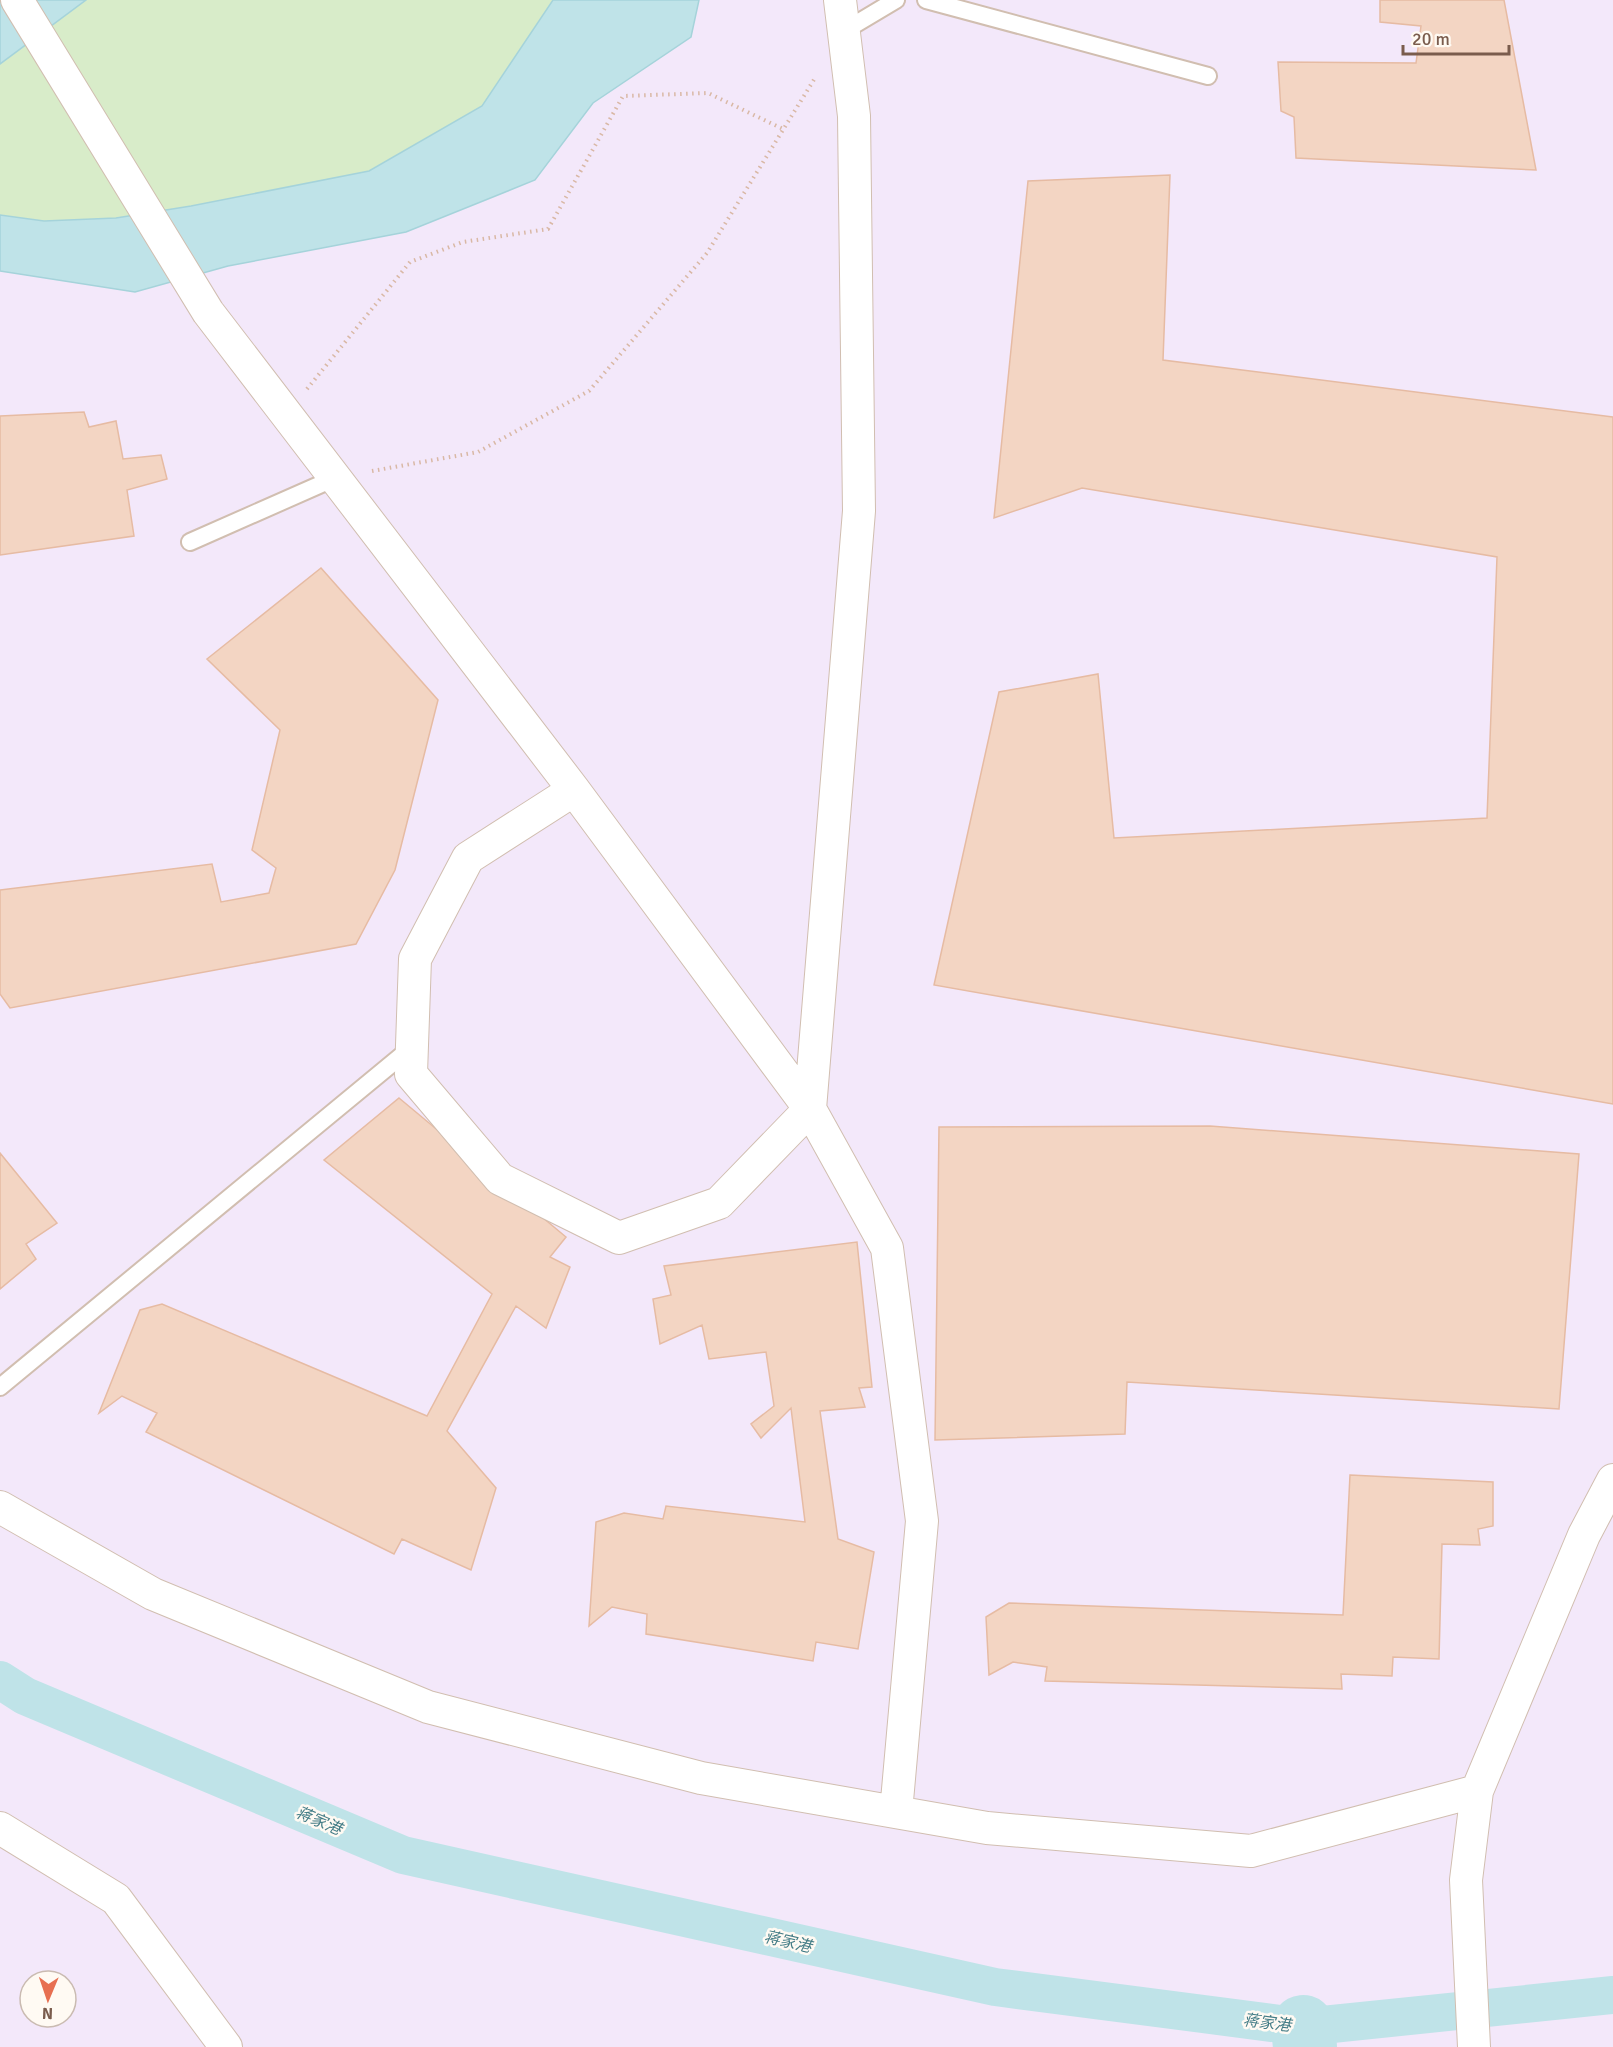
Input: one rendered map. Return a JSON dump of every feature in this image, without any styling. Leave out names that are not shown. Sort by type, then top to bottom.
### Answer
[{"type":"street","points":[[17,0],[208,312],[574,789],[810,1109],[887,1248],[922,1521],[896,1812]]},
{"type":"street","points":[[574,789],[468,858],[415,960],[411,1074],[500,1179],[619,1238],[719,1203],[810,1109],[859,511],[854,116],[840,0]]},
{"type":"street","points":[[1474,2047],[1466,1880],[1477,1791],[1584,1535],[1610,1493]]},
{"type":"street","points":[[0,1507],[153,1594],[428,1707],[701,1778],[987,1828],[1251,1851],[1477,1791]]},
{"type":"street","points":[[0,1828],[116,1899],[226,2047]]},
{"type":"lane","points":[[844,31],[896,0]]},
{"type":"lane","points":[[926,0],[1208,76]]},
{"type":"lane","points":[[190,542],[335,478]]},
{"type":"lane","points":[[0,1387],[412,1046]]},
{"type":"path","points":[[335,478],[478,452],[589,392],[707,253],[844,31]]},
{"type":"path","points":[[286,414],[410,262],[463,242],[548,229],[623,96],[708,93],[783,129]]},
{"type":"shaded area","points":[[0,0],[1613,0],[1613,2047],[0,2047]]},
{"type":"green space","points":[[86,0],[553,0],[482,106],[369,171],[191,206],[116,218],[44,221],[0,215],[0,64]]},
{"type":"water","points":[[0,0],[86,0],[0,64]]},
{"type":"water","points":[[553,0],[699,0],[691,37],[593,103],[535,180],[406,232],[228,266],[135,292],[0,271],[0,215],[44,221],[116,218],[191,206],[369,171],[482,106]]},
{"type":"building","points":[[1380,0],[1504,0],[1536,170],[1296,158],[1294,117],[1281,111],[1278,62],[1416,63],[1421,26],[1380,22]]},
{"type":"building","points":[[1170,175],[1163,360],[1613,417],[1613,1104],[934,985],[999,692],[1098,674],[1114,838],[1487,818],[1497,557],[1082,488],[994,518],[1028,181]]},
{"type":"building","points":[[84,412],[89,427],[116,421],[123,459],[161,455],[167,479],[127,490],[134,536],[0,555],[0,416]]},
{"type":"building","points":[[321,568],[438,700],[395,870],[356,944],[10,1008],[0,994],[0,890],[212,864],[221,902],[269,893],[276,868],[252,850],[280,730],[207,659]]},
{"type":"building","points":[[399,1098],[566,1237],[550,1257],[570,1267],[546,1328],[516,1306],[447,1431],[496,1488],[471,1570],[402,1539],[394,1554],[146,1432],[157,1413],[122,1396],[99,1413],[140,1310],[162,1304],[427,1416],[492,1294],[324,1160]]},
{"type":"building","points":[[1210,1126],[1579,1154],[1559,1409],[1127,1382],[1125,1434],[935,1440],[939,1127]]},
{"type":"building","points":[[0,1153],[57,1223],[26,1244],[36,1259],[0,1289]]},
{"type":"building","points":[[857,1242],[872,1387],[859,1388],[865,1407],[820,1411],[838,1539],[874,1552],[858,1649],[816,1642],[813,1661],[646,1634],[647,1614],[612,1607],[589,1626],[596,1522],[624,1513],[663,1519],[666,1506],[805,1522],[791,1408],[761,1438],[751,1424],[774,1406],[766,1352],[709,1359],[702,1325],[660,1344],[653,1299],[671,1295],[664,1266]]},
{"type":"building","points":[[1350,1475],[1493,1482],[1493,1526],[1478,1529],[1480,1545],[1442,1544],[1439,1659],[1393,1657],[1392,1676],[1341,1674],[1342,1689],[1045,1681],[1047,1667],[1013,1662],[989,1675],[986,1617],[1009,1603],[1343,1615]]},
{"type":"waterway","name":"蒋家港","points":[[0,1680],[25,1696],[403,1855],[995,1987],[1303,2027],[1613,1995]]},
{"type":"waterway","points":[[1303,2027],[1305,2047]]}]
